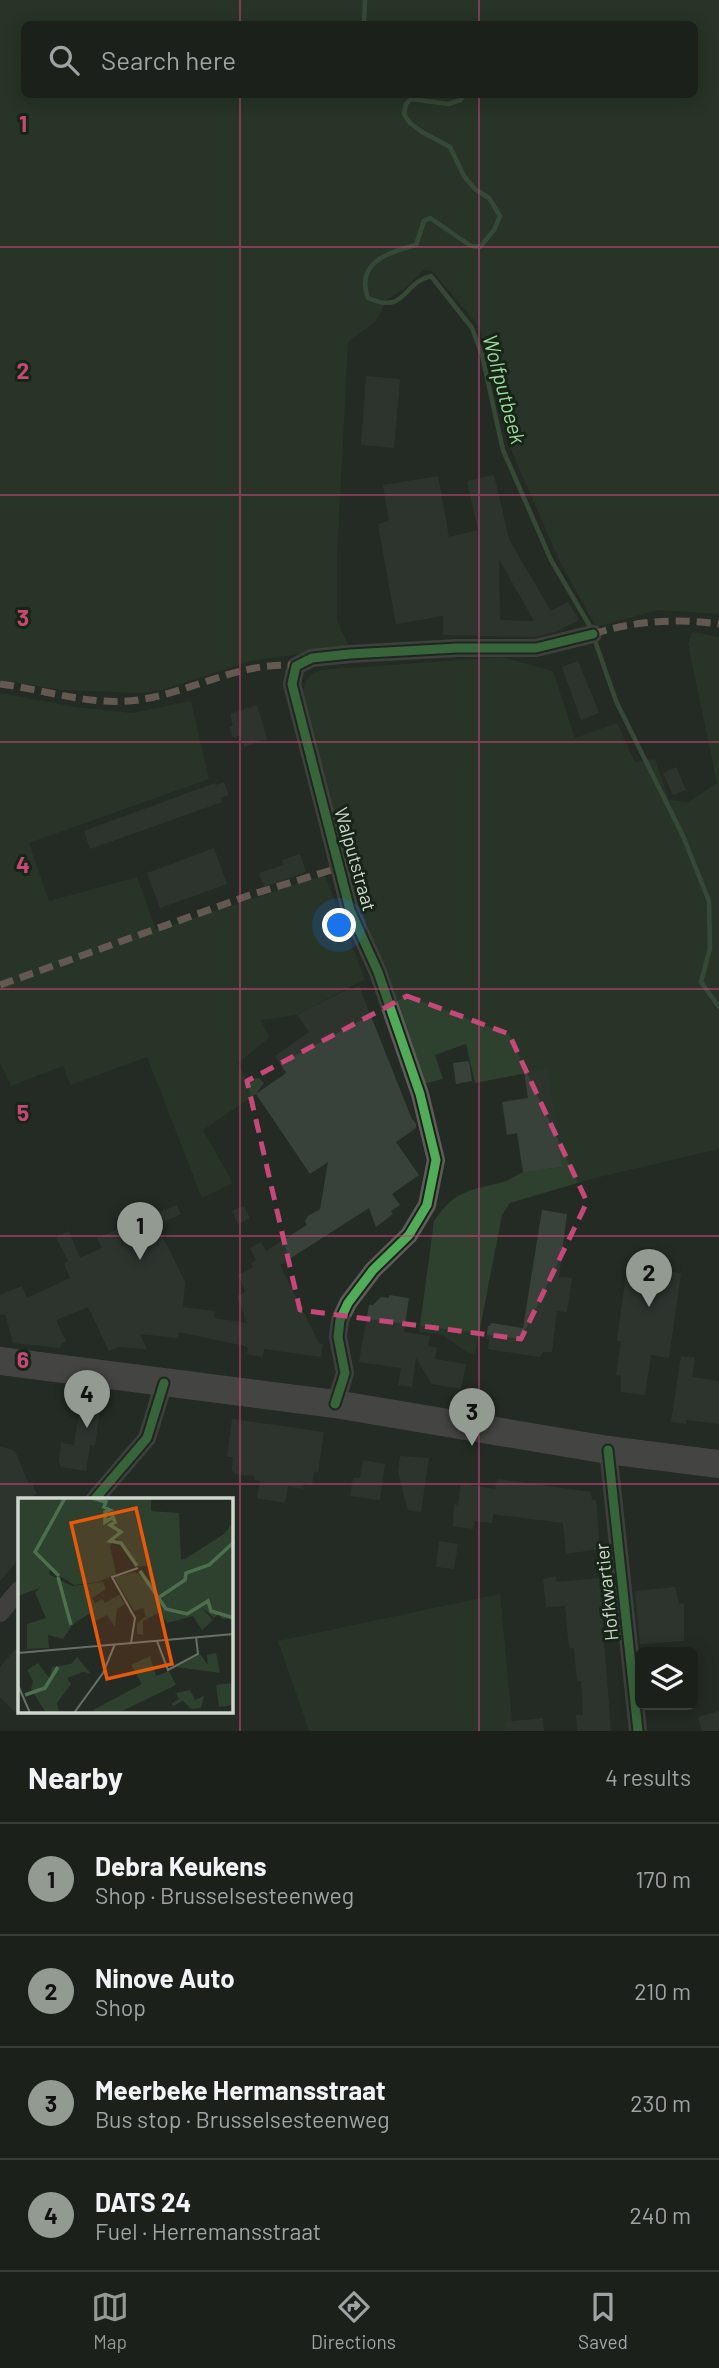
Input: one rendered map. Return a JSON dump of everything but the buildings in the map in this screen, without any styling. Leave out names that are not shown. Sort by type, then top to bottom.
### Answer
[{"type":"main road","points":[[0,1360],[335,1404],[608,1450],[719,1464]]},
{"type":"street","name":"Walputstraat","points":[[335,1404],[345,1373],[338,1337],[340,1320],[348,1303],[373,1270],[409,1235],[427,1205],[436,1160],[420,1094],[378,972],[350,910],[292,684],[296,666],[312,658],[350,654],[457,648],[536,648],[593,634]]},
{"type":"street","points":[[96,1498],[147,1438],[164,1383]]},
{"type":"street","name":"Hofkwartier","points":[[608,1450],[638,1731]]},
{"type":"street","points":[[0,1613],[18,1591]]},
{"type":"highlighted area","points":[[407,996],[509,1034],[587,1202],[521,1339],[300,1310],[247,1081]]},
{"type":"green space","points":[[0,0],[719,0],[719,614],[658,610],[596,627],[558,558],[509,445],[488,354],[478,325],[432,271],[423,270],[404,289],[388,299],[375,322],[348,342],[337,557],[337,620],[349,647],[250,661],[162,690],[139,693],[63,690],[0,680]]},
{"type":"green space","points":[[692,632],[719,637],[719,1149],[591,1179],[510,1203],[502,1215],[475,1355],[468,1353],[442,1335],[419,1332],[434,1221],[449,1203],[464,1193],[506,1181],[523,1172],[561,1167],[548,1069],[475,1083],[466,1044],[435,1055],[443,1079],[423,1084],[400,1012],[344,863],[303,693],[305,684],[310,676],[321,670],[502,657],[553,671],[575,738],[617,723],[635,762],[655,759],[669,800],[688,802],[717,783],[688,644]]},
{"type":"green space","points":[[0,693],[75,707],[132,713],[191,701],[209,779],[29,843],[49,901],[137,877],[156,930],[325,875],[365,979],[297,1015],[260,1020],[270,1037],[238,1063],[246,1079],[259,1078],[264,1083],[256,1094],[203,1130],[233,1183],[202,1198],[147,1057],[70,1085],[63,1066],[11,1086],[0,1063]]},
{"type":"green space","points":[[500,1594],[513,1731],[309,1731],[278,1641]]},
{"type":"waterway","name":"Wolfputbeek","points":[[364,21],[365,0]]},
{"type":"waterway","name":"Wolfputbeek","points":[[462,98],[448,104],[411,99],[406,104],[404,114],[410,123],[422,132],[450,147],[464,176],[475,189],[489,198],[500,216],[494,230],[480,247],[471,246],[430,218],[424,221],[416,245],[395,251],[370,268],[365,286],[368,298],[390,303],[431,276],[472,328],[482,355],[503,450],[551,560],[591,628]]},
{"type":"waterway","name":"Wolfputbeek","points":[[594,638],[616,701],[683,836],[709,901],[710,948],[701,982],[719,1007]]},
{"type":"marked path","points":[[593,634],[655,622],[719,624]]},
{"type":"marked path","points":[[0,684],[90,700],[126,701],[162,695],[258,668],[296,666]]},
{"type":"marked path","points":[[0,985],[250,895],[338,868]]},
{"type":"cycle path","points":[[335,1404],[345,1373],[338,1337],[340,1320],[348,1303],[373,1270],[409,1235],[427,1205],[436,1160],[420,1094],[378,972],[350,910],[292,684],[296,666],[312,658],[350,654],[457,648],[536,648],[593,634]]},
{"type":"cycle path","points":[[96,1498],[147,1438],[164,1383]]},
{"type":"cycle path","points":[[608,1450],[638,1731]]},
{"type":"place","name":"Debra Keukens","points":[[140,1260]]},
{"type":"place","name":"Ninove Auto","points":[[649,1307]]},
{"type":"place","name":"DATS 24","points":[[87,1428]]},
{"type":"place","name":"Meerbeke Hermansstraat","points":[[472,1446]]}]
